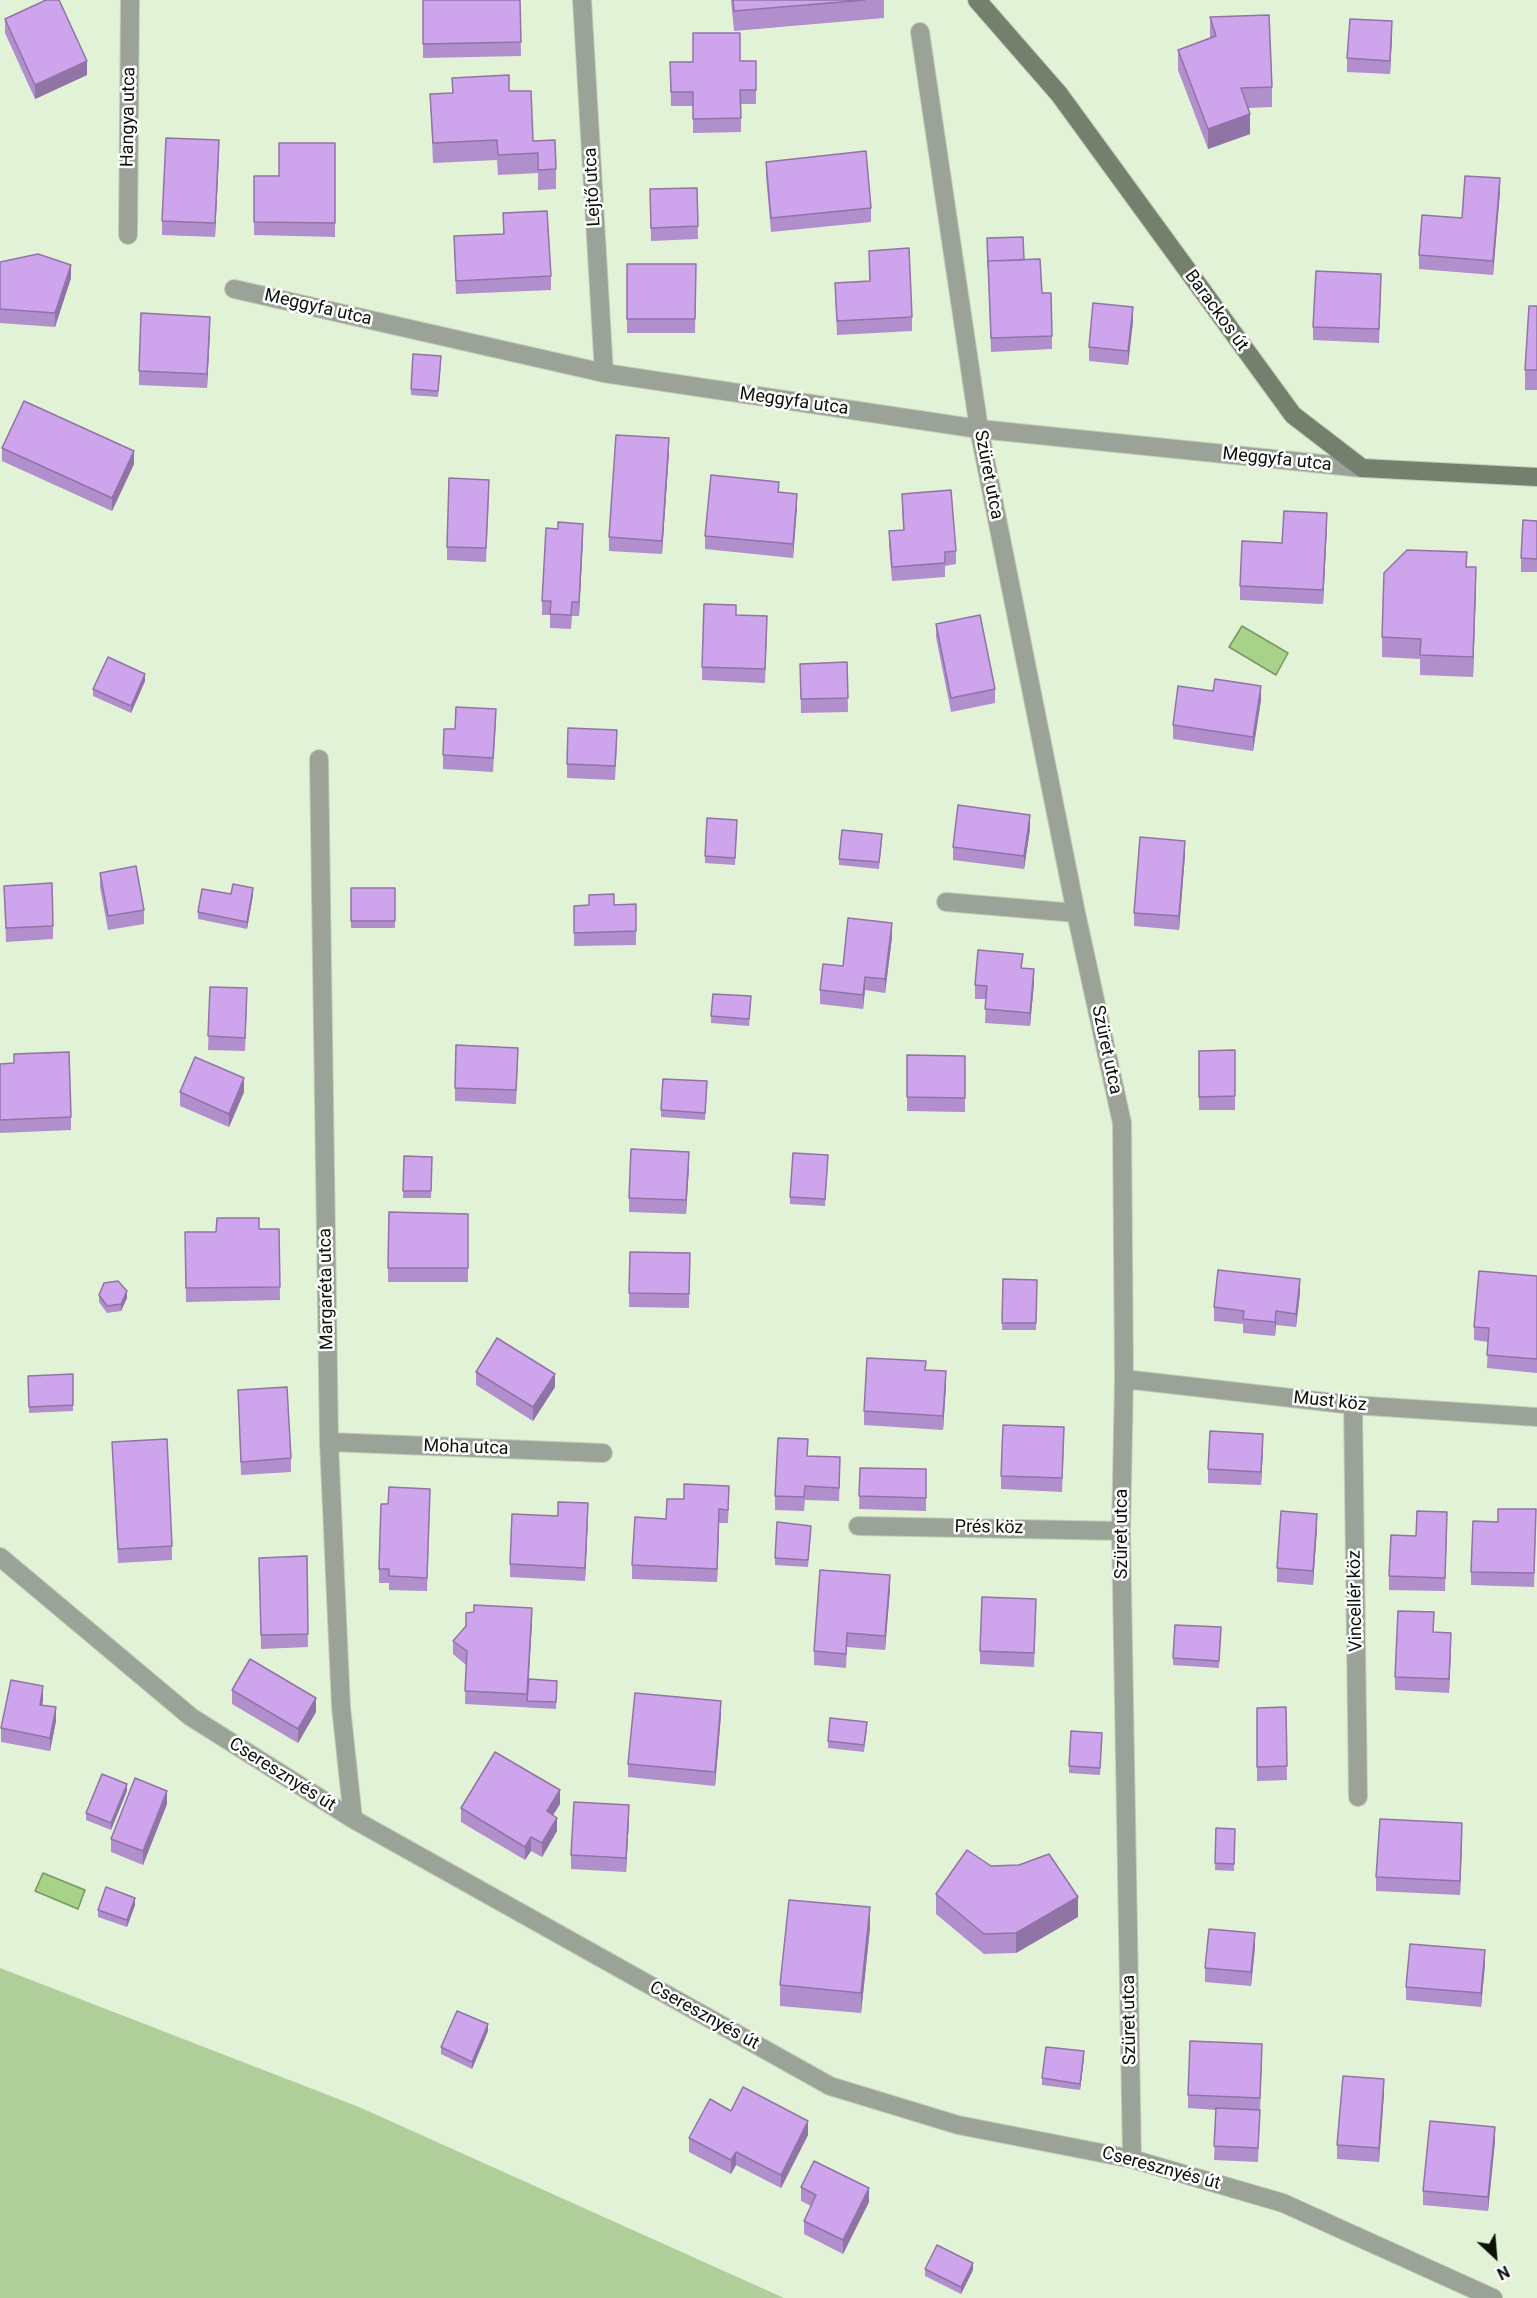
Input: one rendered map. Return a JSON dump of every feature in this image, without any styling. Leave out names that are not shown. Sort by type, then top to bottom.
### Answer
[{"type":"street","name":"Hangya utca","points":[[128,235],[130,0]]},
{"type":"street","name":"Lejtő utca","points":[[582,0],[604,373]]},
{"type":"street","name":"Barackos út","points":[[977,0],[1059,94],[1293,415],[1362,468]]},
{"type":"street","name":"Szüret utca","points":[[920,32],[979,429],[1076,913],[1122,1123],[1124,1379],[1121,1531],[1132,2159]]},
{"type":"street","name":"Meggyfa utca","points":[[234,289],[604,373],[979,429],[1362,468]]},
{"type":"street","points":[[1362,468],[1537,477]]},
{"type":"street","name":"Margaréta utca","points":[[319,759],[329,1443],[341,1707],[353,1819]]},
{"type":"street","points":[[946,902],[1076,913]]},
{"type":"street","name":"Must köz","points":[[1124,1379],[1353,1405],[1537,1417]]},
{"type":"street","name":"Vincellér köz","points":[[1353,1405],[1358,1797]]},
{"type":"street","name":"Moha utca","points":[[329,1443],[603,1453]]},
{"type":"street","name":"Prés köz","points":[[858,1526],[1121,1531]]},
{"type":"street","name":"Cseresznyés út","points":[[0,1557],[191,1717],[353,1819],[830,2085],[958,2125],[1132,2159],[1283,2203],[1493,2298]]},
{"type":"shaded area","points":[[1242,626],[1288,653],[1276,675],[1229,647]]},
{"type":"shaded area","points":[[43,1873],[85,1890],[78,1909],[35,1891]]},
{"type":"shaded area","points":[[0,1968],[359,2107],[784,2298],[0,2298]]},
{"type":"building","points":[[46,0],[59,0],[87,61],[35,85],[5,19]]},
{"type":"building","points":[[423,0],[520,0],[521,42],[423,44]]},
{"type":"building","points":[[733,0],[865,0],[734,11]]},
{"type":"building","points":[[1269,15],[1272,87],[1241,88],[1250,114],[1208,129],[1178,50],[1216,36],[1210,17]]},
{"type":"building","points":[[1350,19],[1392,21],[1390,61],[1347,58]]},
{"type":"building","points":[[693,33],[740,33],[740,61],[756,61],[756,90],[740,90],[741,118],[693,119],[693,92],[671,92],[670,62],[693,62]]},
{"type":"building","points":[[509,75],[509,91],[531,91],[533,141],[555,140],[556,169],[538,170],[538,153],[498,155],[497,140],[433,143],[430,94],[453,93],[452,78]]},
{"type":"building","points":[[166,138],[219,140],[215,223],[162,221]]},
{"type":"building","points":[[279,143],[335,143],[335,223],[254,222],[254,176],[279,176]]},
{"type":"building","points":[[866,151],[871,208],[771,218],[766,162]]},
{"type":"building","points":[[1465,176],[1500,178],[1493,261],[1419,255],[1422,215],[1462,218]]},
{"type":"building","points":[[697,188],[698,226],[651,228],[650,189]]},
{"type":"building","points":[[547,211],[551,276],[456,281],[454,236],[504,234],[503,213]]},
{"type":"building","points":[[1023,237],[1024,260],[988,261],[988,268],[987,238]]},
{"type":"building","points":[[909,248],[912,317],[837,321],[835,283],[870,281],[869,251]]},
{"type":"building","points":[[38,254],[71,265],[55,313],[0,309],[0,262]]},
{"type":"building","points":[[1040,259],[1042,293],[1051,293],[1052,336],[991,338],[988,261]]},
{"type":"building","points":[[627,264],[696,264],[695,319],[627,319]]},
{"type":"building","points":[[1316,271],[1381,274],[1379,329],[1313,327]]},
{"type":"building","points":[[1093,303],[1133,307],[1128,351],[1089,347]]},
{"type":"building","points":[[1529,306],[1537,306],[1537,370],[1525,370]]},
{"type":"building","points":[[141,313],[210,317],[207,374],[139,371]]},
{"type":"building","points":[[413,354],[441,356],[438,391],[411,389]]},
{"type":"building","points":[[24,401],[134,451],[112,498],[2,448]]},
{"type":"building","points":[[616,435],[669,438],[662,541],[609,537]]},
{"type":"building","points":[[711,475],[779,482],[778,492],[797,494],[793,544],[705,536]]},
{"type":"building","points":[[449,478],[489,480],[486,548],[447,547]]},
{"type":"building","points":[[951,490],[956,551],[945,552],[945,563],[892,567],[889,531],[904,530],[902,494]]},
{"type":"building","points":[[1284,511],[1327,513],[1323,590],[1240,586],[1242,541],[1282,543]]},
{"type":"building","points":[[1523,520],[1537,521],[1537,559],[1521,558]]},
{"type":"building","points":[[558,522],[583,524],[579,602],[572,602],[571,615],[550,614],[551,601],[542,601],[546,528],[558,529]]},
{"type":"building","points":[[1407,550],[1467,552],[1466,567],[1476,567],[1473,657],[1420,655],[1421,639],[1382,637],[1384,573]]},
{"type":"building","points":[[704,604],[736,605],[736,615],[767,616],[765,669],[702,667]]},
{"type":"building","points":[[980,615],[995,689],[951,698],[936,624]]},
{"type":"building","points":[[108,657],[145,674],[131,706],[93,689]]},
{"type":"building","points":[[847,662],[848,698],[801,699],[800,664]]},
{"type":"building","points":[[1215,679],[1261,686],[1253,737],[1173,725],[1178,686],[1213,691]]},
{"type":"building","points":[[456,707],[496,709],[493,758],[443,755],[444,729],[455,729]]},
{"type":"building","points":[[568,728],[617,730],[615,766],[567,764]]},
{"type":"building","points":[[958,805],[1030,815],[1024,856],[953,847]]},
{"type":"building","points":[[707,818],[737,820],[735,858],[705,856]]},
{"type":"building","points":[[842,830],[882,834],[879,862],[839,859]]},
{"type":"building","points":[[1140,837],[1185,841],[1179,916],[1134,913]]},
{"type":"building","points":[[136,866],[144,910],[108,916],[100,873]]},
{"type":"building","points":[[52,883],[53,926],[6,928],[4,886]]},
{"type":"building","points":[[233,884],[253,888],[247,922],[198,912],[202,889],[231,894]]},
{"type":"building","points":[[351,888],[395,888],[395,921],[351,921]]},
{"type":"building","points":[[614,894],[614,905],[636,904],[636,931],[574,933],[574,906],[589,905],[589,895]]},
{"type":"building","points":[[848,918],[892,923],[885,979],[865,977],[863,995],[820,990],[823,964],[843,966]]},
{"type":"building","points":[[978,950],[1023,954],[1021,968],[1034,969],[1030,1013],[985,1009],[987,986],[975,985]]},
{"type":"building","points":[[210,987],[247,988],[245,1038],[208,1036]]},
{"type":"building","points":[[713,994],[751,996],[749,1019],[711,1016]]},
{"type":"building","points":[[456,1045],[518,1048],[516,1090],[455,1088]]},
{"type":"building","points":[[1235,1050],[1235,1096],[1199,1097],[1199,1051]]},
{"type":"building","points":[[69,1052],[71,1117],[0,1120],[0,1064],[14,1063],[14,1054]]},
{"type":"building","points":[[907,1055],[965,1056],[965,1098],[907,1097]]},
{"type":"building","points":[[195,1057],[244,1078],[229,1114],[180,1092]]},
{"type":"building","points":[[663,1079],[707,1081],[705,1113],[661,1110]]},
{"type":"building","points":[[631,1149],[689,1152],[686,1200],[629,1198]]},
{"type":"building","points":[[793,1153],[828,1155],[825,1199],[790,1197]]},
{"type":"building","points":[[404,1156],[432,1157],[431,1191],[403,1191]]},
{"type":"building","points":[[389,1212],[468,1214],[468,1268],[388,1268]]},
{"type":"building","points":[[217,1218],[259,1218],[259,1229],[279,1229],[280,1287],[186,1288],[185,1232],[216,1232]]},
{"type":"building","points":[[630,1252],[690,1253],[689,1294],[629,1293]]},
{"type":"building","points":[[1218,1270],[1300,1279],[1296,1314],[1276,1311],[1275,1322],[1243,1319],[1244,1311],[1214,1307]]},
{"type":"building","points":[[1479,1271],[1537,1276],[1537,1359],[1487,1355],[1489,1328],[1474,1327]]},
{"type":"building","points":[[1003,1279],[1037,1280],[1036,1323],[1002,1323]]},
{"type":"building","points":[[118,1281],[127,1291],[121,1304],[107,1306],[99,1295],[104,1283]]},
{"type":"building","points":[[497,1338],[555,1374],[533,1407],[476,1372]]},
{"type":"building","points":[[867,1358],[926,1361],[925,1370],[946,1371],[943,1416],[864,1411]]},
{"type":"building","points":[[73,1374],[73,1405],[29,1407],[28,1376]]},
{"type":"building","points":[[287,1387],[291,1458],[241,1462],[238,1390]]},
{"type":"building","points":[[1003,1425],[1064,1427],[1062,1478],[1001,1476]]},
{"type":"building","points":[[1210,1431],[1263,1434],[1261,1472],[1208,1469]]},
{"type":"building","points":[[778,1438],[808,1439],[807,1456],[840,1457],[839,1488],[805,1486],[804,1497],[775,1496]]},
{"type":"building","points":[[167,1439],[172,1546],[118,1549],[112,1442]]},
{"type":"building","points":[[860,1468],[926,1469],[926,1498],[859,1496]]},
{"type":"building","points":[[684,1484],[729,1486],[728,1510],[719,1509],[717,1569],[632,1565],[635,1517],[666,1519],[667,1499],[684,1499]]},
{"type":"building","points":[[389,1487],[430,1489],[427,1578],[389,1576],[389,1569],[379,1569],[381,1504],[388,1504]]},
{"type":"building","points":[[558,1502],[588,1503],[585,1568],[510,1564],[512,1514],[558,1516]]},
{"type":"building","points":[[1498,1509],[1536,1509],[1534,1573],[1471,1572],[1473,1521],[1498,1522]]},
{"type":"building","points":[[1281,1511],[1317,1514],[1313,1571],[1277,1568]]},
{"type":"building","points":[[1417,1511],[1447,1512],[1445,1578],[1389,1576],[1391,1535],[1416,1536]]},
{"type":"building","points":[[777,1522],[811,1526],[808,1560],[775,1558]]},
{"type":"building","points":[[307,1556],[308,1634],[261,1635],[259,1558]]},
{"type":"building","points":[[820,1570],[890,1575],[885,1636],[847,1633],[846,1654],[814,1651]]},
{"type":"building","points":[[982,1597],[1036,1599],[1034,1653],[980,1651]]},
{"type":"building","points":[[474,1605],[532,1608],[527,1694],[465,1691],[467,1651],[453,1641],[466,1626],[466,1613],[474,1612]]},
{"type":"building","points":[[1398,1611],[1434,1612],[1433,1632],[1451,1633],[1449,1679],[1395,1677]]},
{"type":"building","points":[[1175,1625],[1221,1627],[1219,1661],[1173,1658]]},
{"type":"building","points":[[250,1659],[316,1698],[298,1729],[232,1690]]},
{"type":"building","points":[[529,1679],[557,1681],[556,1702],[527,1701]]},
{"type":"building","points":[[11,1680],[43,1686],[40,1705],[56,1707],[50,1738],[1,1728]]},
{"type":"building","points":[[635,1693],[721,1701],[715,1772],[628,1764]]},
{"type":"building","points":[[1286,1707],[1287,1766],[1257,1767],[1257,1708]]},
{"type":"building","points":[[830,1718],[867,1722],[864,1745],[828,1741]]},
{"type":"building","points":[[1071,1731],[1102,1733],[1100,1768],[1069,1766]]},
{"type":"building","points":[[495,1752],[560,1790],[547,1811],[557,1818],[542,1843],[531,1837],[525,1847],[461,1808]]},
{"type":"building","points":[[102,1774],[127,1784],[111,1823],[86,1813]]},
{"type":"building","points":[[135,1778],[167,1791],[143,1851],[111,1839]]},
{"type":"building","points":[[574,1802],[629,1805],[626,1858],[571,1855]]},
{"type":"building","points":[[1380,1819],[1462,1823],[1460,1881],[1376,1877]]},
{"type":"building","points":[[1216,1828],[1235,1829],[1234,1864],[1215,1863]]},
{"type":"building","points":[[967,1850],[991,1866],[1019,1865],[1049,1854],[1078,1897],[1016,1933],[984,1934],[936,1894]]},
{"type":"building","points":[[106,1887],[135,1898],[127,1920],[98,1910]]},
{"type":"building","points":[[789,1900],[870,1907],[861,1993],[780,1985]]},
{"type":"building","points":[[1209,1929],[1255,1933],[1251,1972],[1205,1968]]},
{"type":"building","points":[[1410,1944],[1485,1950],[1481,1993],[1406,1987]]},
{"type":"building","points":[[457,2011],[488,2024],[472,2062],[441,2047]]},
{"type":"building","points":[[1190,2041],[1262,2044],[1260,2098],[1188,2095]]},
{"type":"building","points":[[1046,2047],[1084,2051],[1080,2084],[1042,2078]]},
{"type":"building","points":[[1343,2076],[1384,2079],[1379,2148],[1337,2145]]},
{"type":"building","points":[[743,2087],[808,2121],[781,2175],[736,2152],[731,2160],[689,2138],[710,2099],[731,2111]]},
{"type":"building","points":[[1216,2108],[1260,2110],[1258,2148],[1214,2146]]},
{"type":"building","points":[[1430,2121],[1495,2127],[1488,2197],[1423,2191]]},
{"type":"building","points":[[814,2161],[869,2188],[843,2240],[804,2221],[816,2195],[801,2187]]},
{"type":"building","points":[[937,2245],[973,2263],[961,2287],[925,2269]]}]
